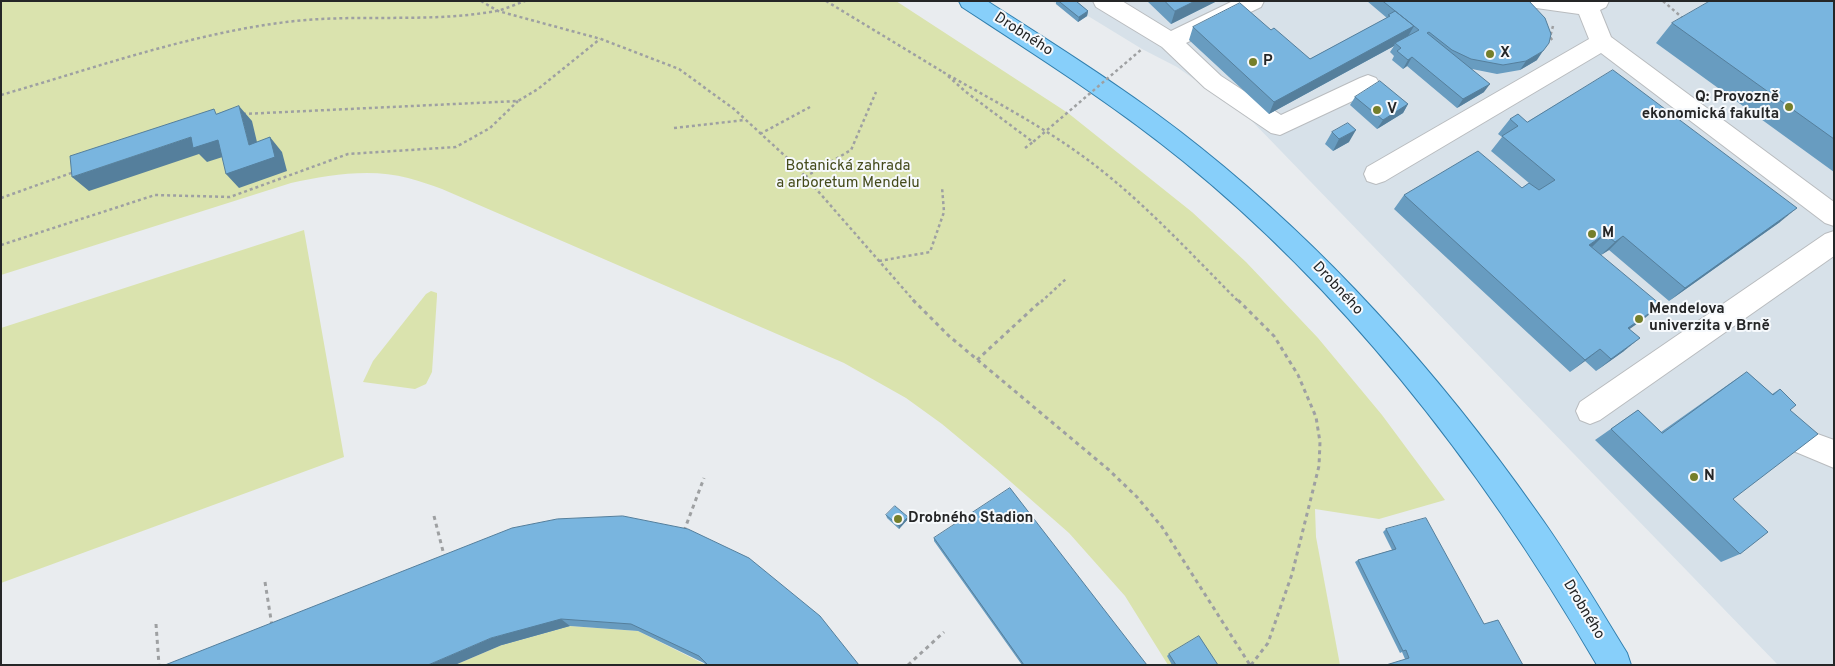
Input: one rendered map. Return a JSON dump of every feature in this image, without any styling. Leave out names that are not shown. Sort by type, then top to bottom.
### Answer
[{"type":"main road","name":"Drobného","points":[[970,1],[1053,54],[1194,156],[1322,271],[1399,356],[1483,461],[1533,530],[1577,598],[1615,665]]},
{"type":"lane","points":[[1104,1],[1170,41],[1213,82],[1280,126],[1368,84]]},
{"type":"lane","points":[[1170,41],[1253,1]]},
{"type":"lane","points":[[1537,1],[1592,4],[1602,42],[1834,216]]},
{"type":"lane","points":[[1376,174],[1602,42]]},
{"type":"lane","points":[[1590,412],[1834,242]]},
{"type":"lane","points":[[1801,441],[1834,454]]},
{"type":"path","points":[[481,1],[498,11],[601,39],[679,69],[734,109],[805,177],[906,293],[949,336],[1109,470],[1137,497],[1162,527],[1251,665],[1268,642],[1292,574],[1319,466],[1320,442],[1316,417],[1298,375],[1274,336],[1131,195],[1092,163],[1033,123],[943,72],[826,1]]},
{"type":"path","points":[[1,95],[188,40],[244,28],[295,20],[341,17],[431,18],[498,11],[525,1]]},
{"type":"path","points":[[1663,1],[1690,23]]},
{"type":"path","points":[[1551,19],[1553,25],[1550,37],[1555,45],[1572,59]]},
{"type":"path","points":[[1,245],[155,195],[230,197],[348,154],[456,147],[472,141],[506,115],[518,101],[538,89],[601,39]]},
{"type":"path","points":[[1025,148],[1142,50]]},
{"type":"path","points":[[943,72],[966,92],[1033,142]]},
{"type":"path","points":[[805,177],[851,150],[876,92]]},
{"type":"path","points":[[240,114],[518,101]]},
{"type":"path","points":[[760,134],[810,107]]},
{"type":"path","points":[[674,128],[746,120]]},
{"type":"path","points":[[1,198],[75,172]]},
{"type":"path","points":[[879,261],[930,252],[944,212],[942,187]]},
{"type":"path","points":[[977,360],[1067,278]]},
{"type":"path","points":[[682,536],[704,478]]},
{"type":"path","points":[[434,516],[446,565]]},
{"type":"path","points":[[265,582],[273,635]]},
{"type":"path","points":[[156,624],[159,665]]},
{"type":"path","points":[[908,665],[944,632]]},
{"type":"shaded area","name":"Mendelova univerzita v Brně","points":[[1052,1],[1834,1],[1834,665],[1778,665],[1250,119],[1177,67],[1142,49],[1088,16],[1078,22]]},
{"type":"green space","name":"Botanická zahrada a arboretum Mendelu","points":[[1,1],[896,1],[1068,113],[1192,212],[1246,262],[1318,338],[1382,415],[1445,500],[1379,519],[1315,509],[1316,537],[1340,665],[1168,665],[1125,596],[1069,533],[942,424],[906,398],[844,363],[425,183],[394,175],[364,173],[320,177],[291,183],[1,275]]},
{"type":"green space","points":[[304,230],[344,457],[1,583],[1,328]]},
{"type":"green space","points":[[431,291],[437,293],[437,296],[432,372],[426,384],[415,389],[363,382],[373,361],[426,294]]},
{"type":"green space","points":[[570,626],[638,631],[706,665],[455,665],[502,645]]},
{"type":"building","points":[[1059,1],[1076,1],[1088,11],[1079,17]]},
{"type":"building","points":[[1165,1],[1195,1],[1175,11]]},
{"type":"building","name":"X","points":[[1383,1],[1529,1],[1545,18],[1551,34],[1549,43],[1543,51],[1526,61],[1503,65],[1471,59],[1452,50],[1429,32],[1427,33],[1490,84],[1463,99],[1412,57],[1408,60],[1397,51],[1401,48],[1395,43],[1419,30]]},
{"type":"building","name":"Q: Provozně ekonomická fakulta","points":[[1710,1],[1834,1],[1834,139],[1672,23]]},
{"type":"building","name":"P","points":[[1240,3],[1271,30],[1274,28],[1310,59],[1390,16],[1388,15],[1395,11],[1414,26],[1274,102],[1193,27]]},
{"type":"building","name":"M","points":[[1613,70],[1797,208],[1685,288],[1623,236],[1615,242],[1605,234],[1589,245],[1661,305],[1628,328],[1640,338],[1611,359],[1600,349],[1585,360],[1404,195],[1478,151],[1522,188],[1529,183],[1539,190],[1555,180],[1502,136],[1518,126],[1510,119],[1518,114],[1527,122]]},
{"type":"building","points":[[1380,81],[1408,104],[1383,120],[1355,97]]},
{"type":"building","points":[[239,106],[249,145],[270,137],[275,157],[226,174],[218,140],[193,148],[191,137],[72,177],[70,156],[214,109],[216,114]]},
{"type":"building","points":[[1348,123],[1356,130],[1339,139],[1332,132]]},
{"type":"building","name":"N","points":[[1747,372],[1773,395],[1780,389],[1796,405],[1790,410],[1818,434],[1733,499],[1768,532],[1740,554],[1611,429],[1638,410],[1662,433]]},
{"type":"building","points":[[1010,488],[1147,665],[1024,665],[934,538]]},
{"type":"building","name":"Drobného Stadion","points":[[895,506],[908,517],[899,526],[886,515]]},
{"type":"building","points":[[623,516],[688,529],[749,558],[820,616],[859,665],[708,665],[699,656],[631,624],[561,619],[491,638],[428,665],[165,665],[512,528],[557,519]]},
{"type":"building","points":[[1426,518],[1484,624],[1498,620],[1523,665],[1386,665],[1409,658],[1406,650],[1403,651],[1358,560],[1396,549],[1386,529]]},
{"type":"building","points":[[1199,636],[1218,665],[1176,665],[1169,654]]},
{"type":"place","name":"X","points":[[1490,54]]},
{"type":"place","name":"P","points":[[1253,62]]},
{"type":"place","name":"Q: Provozně ekonomická fakulta","points":[[1789,107]]},
{"type":"place","name":"V","points":[[1377,110]]},
{"type":"place","name":"M","points":[[1592,234]]},
{"type":"place","name":"Mendelova univerzita v Brně","points":[[1639,319]]},
{"type":"place","name":"N","points":[[1694,477]]},
{"type":"place","name":"Drobného Stadion","points":[[898,519]]}]
